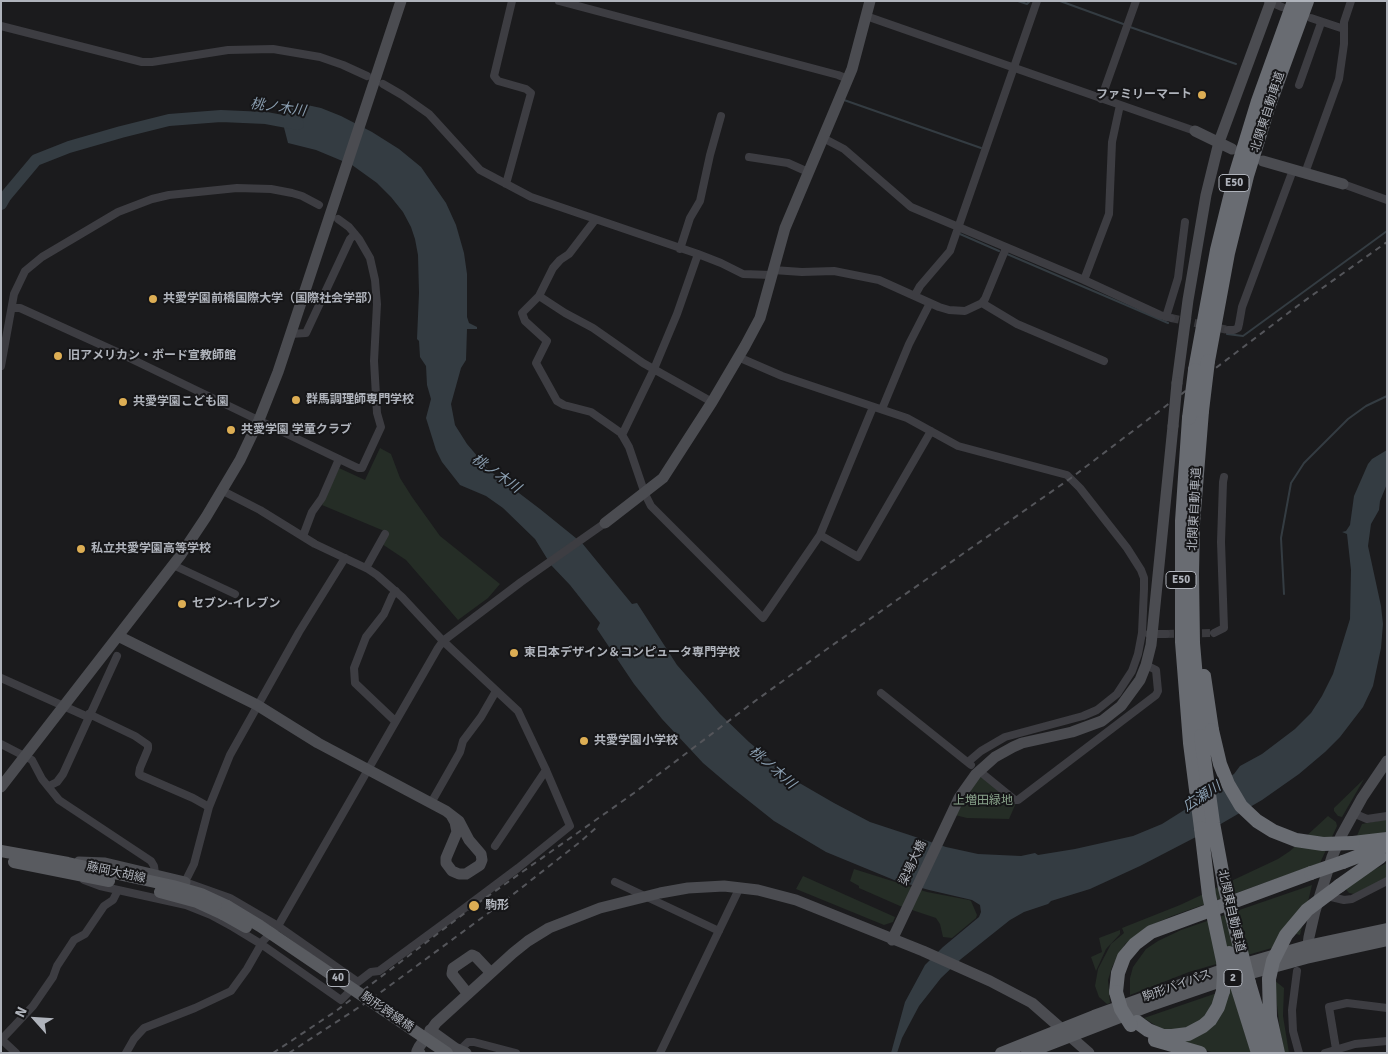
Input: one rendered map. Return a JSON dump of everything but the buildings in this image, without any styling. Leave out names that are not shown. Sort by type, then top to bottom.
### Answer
[{"type":"highway","name":"北関東自動車道","points":[[1270,1053],[1225,938],[1201,828],[1201,736],[1183,652],[1182,522],[1196,414],[1208,361],[1228,252],[1247,176],[1269,105],[1307,1]]},
{"type":"highway","name":"北関東自動車道","points":[[1258,1053],[1243,985],[1211,814],[1201,736],[1194,642],[1193,524],[1196,370],[1217,250],[1236,173],[1288,4]]},
{"type":"highway","points":[[1201,736],[1236,798],[1252,817],[1273,831],[1296,840],[1323,844],[1387,839]]},
{"type":"highway","points":[[1134,1023],[1163,1036],[1188,1034],[1196,1031],[1210,1020],[1218,1007],[1223,991],[1223,961],[1209,895],[1201,828]]},
{"type":"highway","points":[[1200,1053],[1156,1041],[1142,1034],[1134,1023],[1119,992],[1124,973],[1131,959],[1151,940],[1171,930],[1342,865],[1387,845]]},
{"type":"highway","points":[[1342,865],[1383,856]]},
{"type":"highway","points":[[1278,1053],[1270,1017],[1269,979],[1273,961],[1286,935],[1307,910],[1338,886],[1383,856]]},
{"type":"main road","name":"藤岡大胡線","points":[[1,851],[68,863],[173,886],[200,894],[225,910]]},
{"type":"main road","name":"藤岡大胡線","points":[[1,860],[170,894],[225,910]]},
{"type":"main road","name":"駒形跨線橋","points":[[225,910],[433,1053]]},
{"type":"main road","name":"駒形跨線橋","points":[[225,910],[260,926],[447,1053]]},
{"type":"main road","name":"駒形バイパス","points":[[1027,1053],[1136,1000],[1217,972],[1307,952],[1387,929]]},
{"type":"main road","name":"駒形バイパス","points":[[1307,952],[1387,940]]},
{"type":"main road","name":"駒形バイパス","points":[[1001,1053],[1067,1033]]},
{"type":"street","points":[[1,787],[173,566],[223,491],[259,420],[290,334],[401,1]]},
{"type":"street","points":[[506,184],[531,94],[526,89],[498,81],[494,76],[512,1]]},
{"type":"street","points":[[559,1],[848,79]]},
{"type":"street","points":[[130,1051],[144,1028],[195,1008],[231,990],[247,969],[261,944],[278,926],[443,641],[521,582],[645,494],[663,478],[712,402],[760,318],[785,228],[848,79],[856,57],[870,1]]},
{"type":"street","points":[[915,295],[920,286],[948,254],[1037,1]]},
{"type":"street","points":[[1101,99],[1136,1]]},
{"type":"street","points":[[1228,330],[1234,330],[1239,324],[1242,307],[1339,79],[1346,15],[1351,1]]},
{"type":"street","points":[[1270,2],[1288,4]]},
{"type":"street","name":"梁場大橋","points":[[892,940],[949,818],[968,784],[988,762],[1022,743],[1072,732],[1107,718],[1130,697],[1140,680],[1146,665],[1147,633],[1177,383],[1200,226],[1219,142],[1270,2]]},
{"type":"street","points":[[866,16],[1195,131],[1232,149]]},
{"type":"street","points":[[1311,18],[1321,23],[1344,29]]},
{"type":"street","points":[[1299,85],[1321,23]]},
{"type":"street","points":[[1,26],[142,62],[228,50],[273,48],[320,57],[367,76]]},
{"type":"street","points":[[383,84],[429,114],[477,168],[506,184],[542,201],[698,254],[743,274],[829,271],[845,273],[884,281],[930,303],[958,312],[965,311],[982,303],[989,292],[1006,248]]},
{"type":"street","points":[[1084,280],[1109,214],[1112,142],[1120,105]]},
{"type":"street","points":[[680,248],[690,218],[700,202],[721,116]]},
{"type":"street","points":[[823,138],[844,150],[911,207],[1169,318],[1179,271],[1185,222]]},
{"type":"street","points":[[749,157],[788,163],[808,172]]},
{"type":"street","points":[[1263,161],[1343,184],[1387,200]]},
{"type":"street","points":[[1,366],[14,294],[25,271],[37,261],[118,212],[143,202],[184,193],[237,188],[271,189],[292,193],[319,205]]},
{"type":"street","points":[[12,308],[20,308],[64,328],[339,460],[362,468],[381,428],[377,413],[374,361],[377,304],[375,280],[370,258],[355,234],[338,219]]},
{"type":"street","points":[[595,220],[569,254],[560,260],[554,268],[539,296],[522,313],[526,321],[547,341],[536,362],[554,398],[564,405],[591,412],[622,435],[651,506],[763,618],[820,535],[877,408],[930,303]]},
{"type":"street","points":[[290,334],[306,333],[350,239],[355,234]]},
{"type":"street","points":[[622,435],[654,369],[677,314],[698,254]]},
{"type":"street","points":[[539,296],[564,313],[593,328],[654,369],[712,402]]},
{"type":"street","points":[[982,303],[1017,324],[1104,361]]},
{"type":"street","points":[[738,358],[775,374],[907,418],[958,446],[1060,472],[1071,478],[1127,548],[1143,575],[1147,633],[1132,671],[1117,694],[1097,710],[1075,719],[1005,737],[981,751],[970,764],[881,693]]},
{"type":"street","points":[[820,535],[858,557],[930,431]]},
{"type":"street","points":[[303,536],[312,512],[322,498],[339,460]]},
{"type":"street","points":[[1214,632],[1224,628],[1221,542],[1224,477]]},
{"type":"street","points":[[80,875],[84,880],[92,884],[186,905],[233,927],[261,944],[340,1000],[370,972],[379,971],[518,868],[570,826],[518,711],[443,641],[396,591],[366,568],[315,544],[223,491]]},
{"type":"street","points":[[366,568],[385,534]]},
{"type":"street","points":[[185,882],[194,864],[209,807],[230,755],[299,632],[344,558]]},
{"type":"street","points":[[173,566],[235,594]]},
{"type":"street","points":[[395,721],[355,683],[354,668],[366,637],[384,614],[396,591]]},
{"type":"street","points":[[1147,633],[1166,634]]},
{"type":"street","points":[[118,636],[257,705],[318,742],[451,815],[458,821],[469,840],[480,851],[482,857],[482,863],[466,874],[452,871],[446,863],[446,858],[457,832],[457,826],[451,815]]},
{"type":"street","points":[[49,786],[60,778],[117,656]]},
{"type":"street","points":[[983,774],[1015,800],[1018,800],[1154,697],[1158,691],[1156,670],[1146,665]]},
{"type":"street","points":[[1,678],[62,707],[135,736],[148,746],[138,774],[140,776],[193,798],[209,807]]},
{"type":"street","points":[[431,803],[460,752],[463,741],[481,717],[496,691]]},
{"type":"street","points":[[1,744],[34,762],[42,778],[59,800],[151,861],[155,873]]},
{"type":"street","points":[[1307,952],[1310,928],[1332,857],[1353,813],[1387,762]]},
{"type":"street","points":[[495,846],[546,770]]},
{"type":"street","points":[[1353,813],[1367,818],[1387,816]]},
{"type":"street","points":[[68,863],[105,863],[155,873],[230,898],[278,926],[358,982]]},
{"type":"street","points":[[1320,895],[1344,900],[1352,899],[1387,881]]},
{"type":"street","points":[[615,882],[719,931]]},
{"type":"street","points":[[418,1052],[430,1030],[468,994],[528,941],[560,922],[600,908],[644,897],[688,888],[711,886],[740,887],[796,900],[971,972],[1018,994],[1032,1003],[1089,1053]]},
{"type":"street","points":[[660,1053],[740,887]]},
{"type":"street","points":[[16,1053],[2,1039],[33,1006],[53,977],[57,966],[74,940],[85,934],[104,906],[113,900],[116,890]]},
{"type":"street","points":[[468,994],[452,974],[454,968],[472,955],[491,973]]},
{"type":"street","points":[[1297,971],[1292,1010],[1293,1031],[1299,1053]]},
{"type":"street","points":[[1336,1050],[1328,1007],[1347,1003],[1387,1008]]},
{"type":"street","points":[[430,1030],[455,1048],[464,1051],[468,1042],[474,1042],[516,1053]]},
{"type":"street","points":[[1325,1053],[1356,1044],[1387,1041]]},
{"type":"green space","points":[[380,448],[391,454],[400,478],[440,536],[500,584],[488,598],[458,620],[406,560],[382,544],[389,533],[322,505],[339,468],[365,480]]},
{"type":"green space","name":"上増田緑地","points":[[980,776],[1016,803],[1009,819],[967,818],[955,815],[966,795]]},
{"type":"green space","points":[[1364,779],[1342,817],[1338,816],[1334,808]]},
{"type":"green space","points":[[1328,816],[1336,822],[1337,826],[1320,863],[1172,916],[1147,927],[1125,944],[1112,967],[1108,980],[1110,1003],[1107,1004],[1099,997],[1095,986],[1098,969],[1111,944],[1124,933],[1122,928],[1180,905],[1278,859],[1290,851]]},
{"type":"green space","points":[[1387,819],[1387,832],[1356,838],[1362,824]]},
{"type":"green space","points":[[1387,863],[1387,878],[1354,894],[1349,893],[1344,887],[1357,878]]},
{"type":"green space","points":[[854,869],[927,892],[969,900],[977,915],[976,918],[952,938],[943,937],[940,924],[936,918],[900,906],[859,888],[859,886],[850,881]]},
{"type":"green space","points":[[803,876],[895,917],[893,922],[884,925],[796,889]]},
{"type":"green space","points":[[1312,885],[1300,935],[1292,933],[1289,943],[1189,972],[1130,995],[1130,978],[1133,967],[1146,949],[1158,941],[1181,930]]},
{"type":"green space","points":[[1120,930],[1120,934],[1106,949],[1096,971],[1091,957],[1102,952],[1099,938]]},
{"type":"green space","points":[[1274,980],[1284,988],[1283,1016],[1289,1053],[1285,1053],[1280,1030]]},
{"type":"green space","points":[[1231,988],[1251,1053],[1214,1053],[1172,1039],[1193,1036],[1227,989]]},
{"type":"green space","points":[[1217,993],[1205,1018],[1185,1030],[1161,1029],[1144,1018]]},
{"type":"water","points":[[298,103],[321,108],[341,116],[399,149],[421,167],[446,203],[456,225],[464,253],[467,274],[467,317],[469,323],[477,327],[477,329],[467,329],[466,360],[461,368],[451,404],[455,425],[467,444],[490,471],[582,543],[632,604],[637,603],[677,665],[720,714],[749,742],[796,781],[834,803],[870,822],[946,847],[978,854],[1021,856],[1075,849],[1133,836],[1162,824],[1213,792],[1227,778],[1234,774],[1240,766],[1262,754],[1295,729],[1311,713],[1322,696],[1333,674],[1350,619],[1351,570],[1347,534],[1342,532],[1346,531],[1350,525],[1354,496],[1368,464],[1372,459],[1387,450],[1387,484],[1380,501],[1379,510],[1371,524],[1368,546],[1381,606],[1383,624],[1381,648],[1373,686],[1363,707],[1340,737],[1325,752],[1299,774],[1262,800],[1219,825],[1140,866],[1090,889],[1051,901],[1010,920],[961,959],[941,978],[919,1006],[902,1038],[897,1053],[891,1053],[905,1002],[925,965],[979,917],[981,912],[980,905],[972,900],[894,880],[826,852],[774,821],[730,786],[703,763],[662,719],[634,684],[597,629],[600,623],[570,585],[551,565],[535,539],[503,508],[486,496],[460,485],[442,462],[436,450],[426,418],[431,399],[427,385],[426,366],[420,357],[419,341],[417,339],[418,255],[411,227],[403,212],[391,197],[377,183],[352,165],[316,150],[288,143],[281,116]]},
{"type":"waterway","points":[[1018,1],[1027,4],[1030,1]]},
{"type":"waterway","points":[[1060,1],[1126,25]]},
{"type":"waterway","points":[[1130,27],[1236,64]]},
{"type":"waterway","points":[[844,100],[981,148]]},
{"type":"waterway","name":"桃ノ木川","points":[[1,204],[36,160],[69,147],[121,132],[169,120],[221,116],[266,118],[298,124]]},
{"type":"waterway","name":"桃ノ木川","points":[[1,196],[5,197]]},
{"type":"waterway","points":[[1227,334],[1243,336],[1387,231]]},
{"type":"waterway","points":[[960,234],[999,251]]},
{"type":"waterway","points":[[1007,254],[1168,323]]},
{"type":"waterway","points":[[1284,594],[1281,538],[1291,483],[1304,463],[1348,419],[1366,406],[1387,396]]},
{"type":"tunnel","points":[[1171,318],[1228,330]]},
{"type":"tunnel","points":[[1166,634],[1214,633]]},
{"type":"railway","points":[[273,1053],[336,1011],[474,906],[634,793],[827,649],[1071,478],[1300,304],[1387,242]]},
{"type":"railway","points":[[289,1053],[373,998],[502,903],[597,827]]},
{"type":"place","name":"ファミリーマート","points":[[1202,95]]},
{"type":"place","name":"共愛学園前橋国際大学（国際社会学部）","points":[[153,299]]},
{"type":"place","name":"旧アメリカン・ボード宣教師館","points":[[58,356]]},
{"type":"place","name":"群馬調理師専門学校","points":[[296,400]]},
{"type":"place","name":"共愛学園こども園","points":[[123,402]]},
{"type":"place","name":"共愛学園 学童クラブ","points":[[231,430]]},
{"type":"place","name":"私立共愛学園高等学校","points":[[81,549]]},
{"type":"place","name":"セブン-イレブン","points":[[182,604]]},
{"type":"place","name":"東日本デザイン＆コンピュータ専門学校","points":[[514,653]]},
{"type":"place","name":"共愛学園小学校","points":[[584,741]]},
{"type":"place","name":"駒形","points":[[474,906]]},
{"type":"water label","name":"広瀬川","points":[[1202,797]]}]
